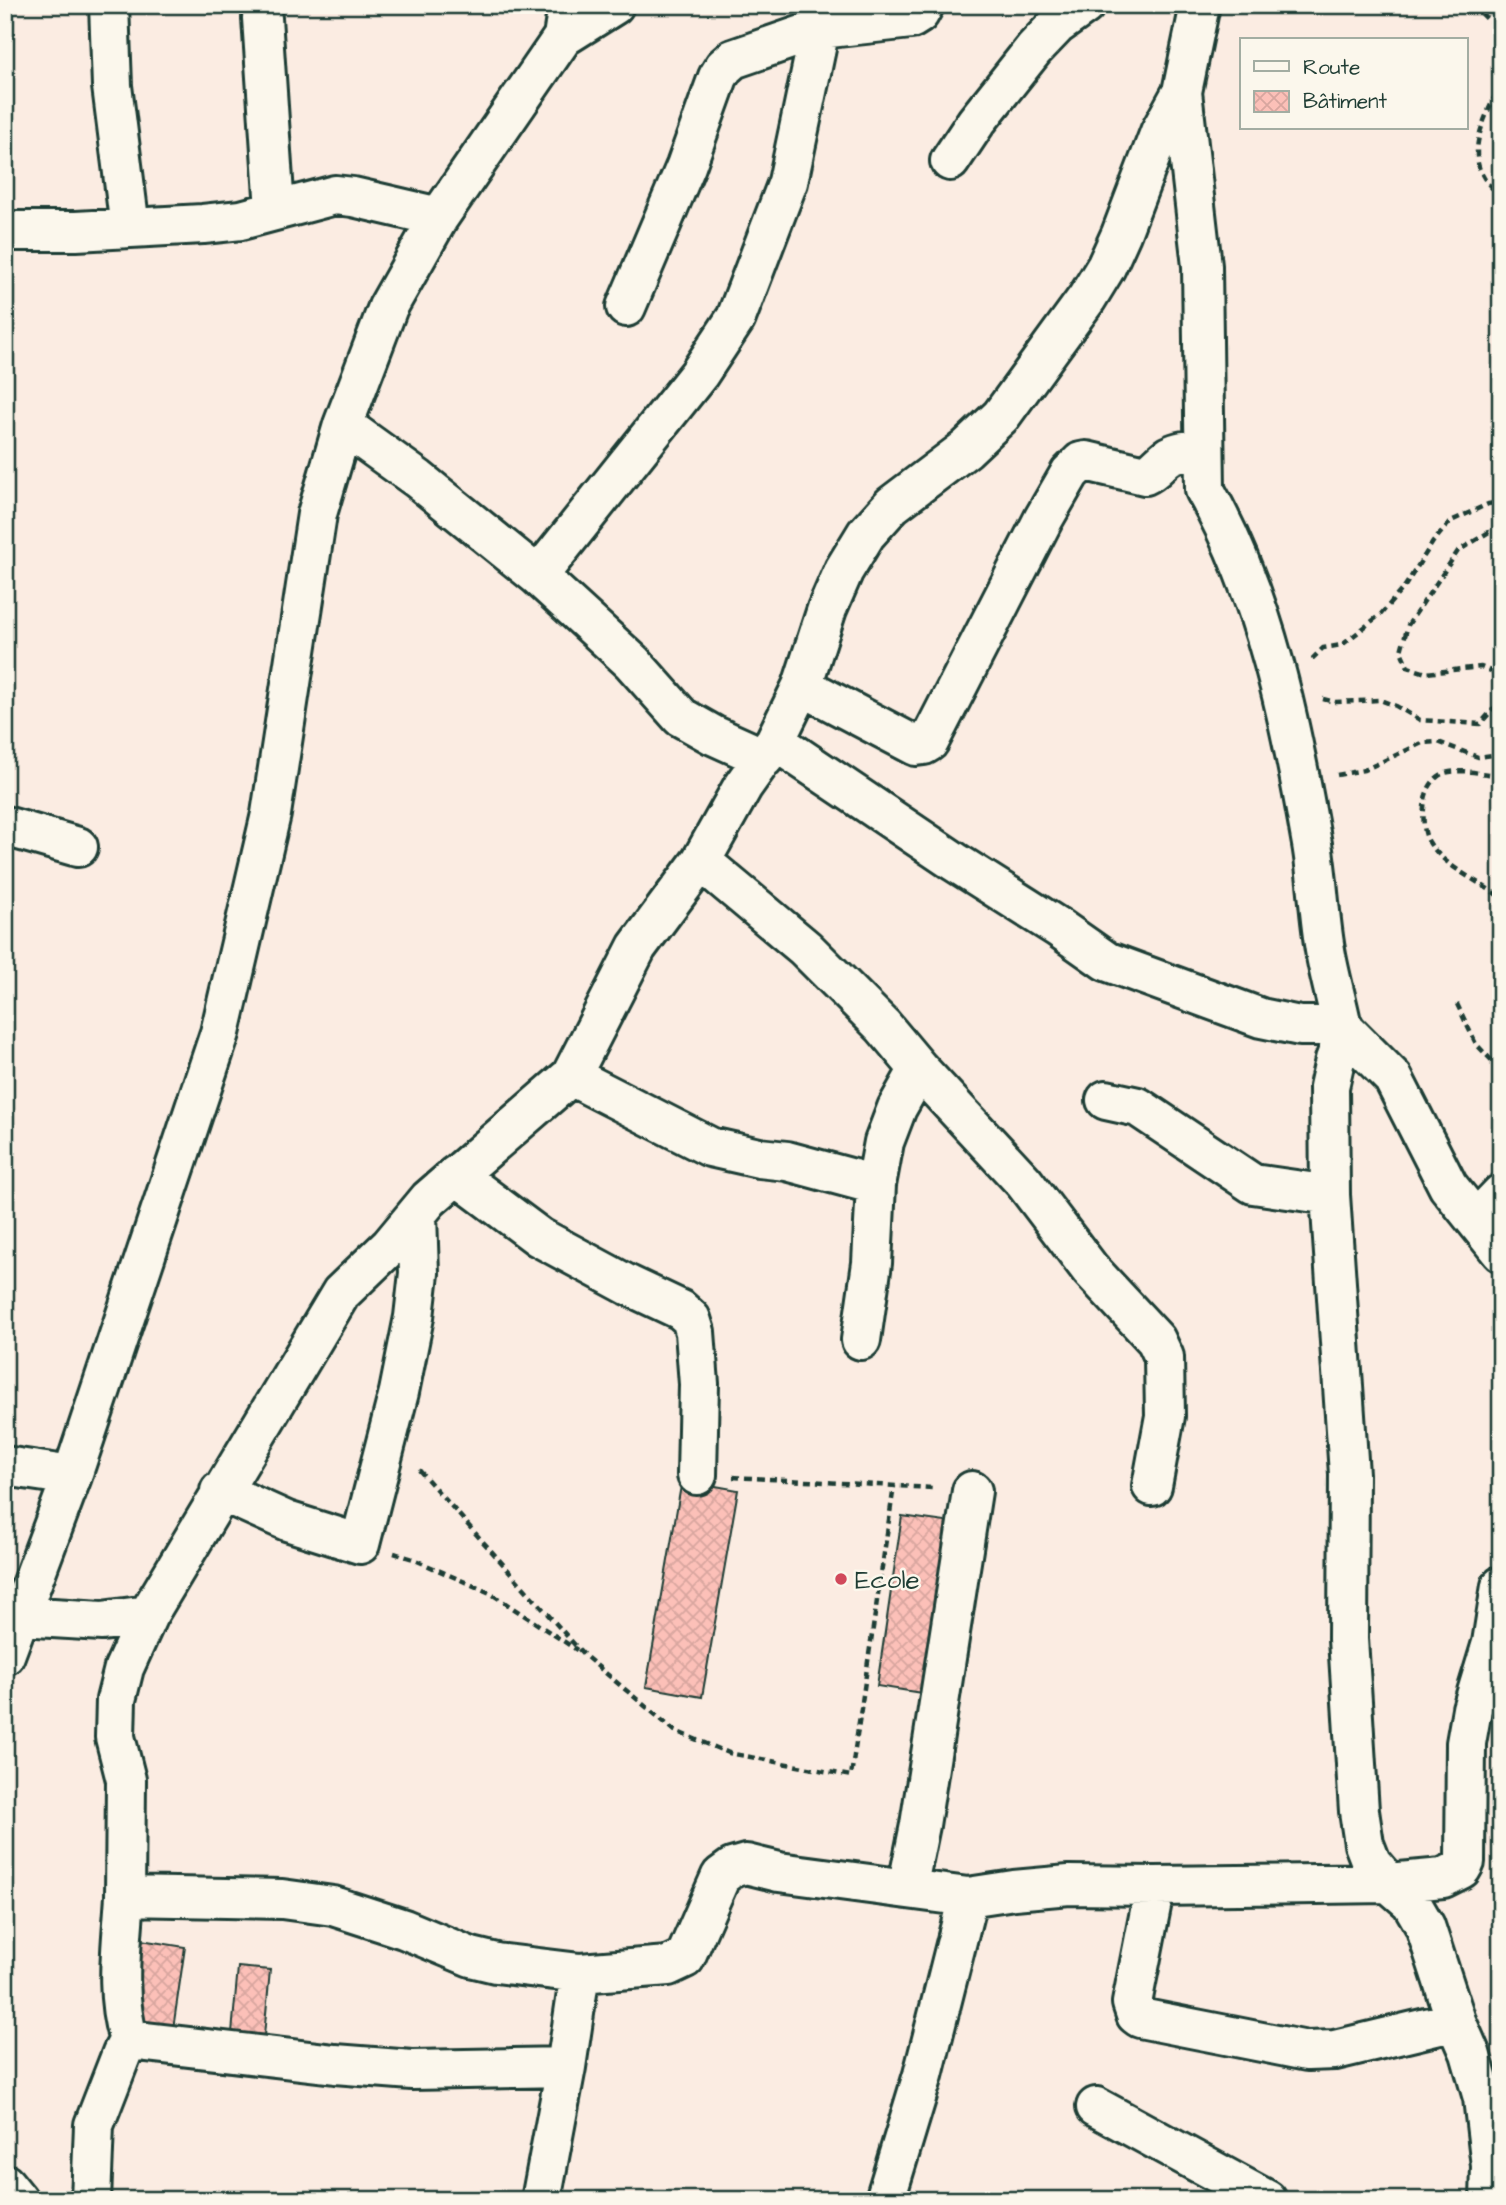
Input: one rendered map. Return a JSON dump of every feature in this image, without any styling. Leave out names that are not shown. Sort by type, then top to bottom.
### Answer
[{"type":"street","points":[[110,5],[112,86],[130,228]]},
{"type":"street","points":[[5,1655],[72,1476],[220,1033],[271,814],[317,514],[343,425],[388,307],[439,217],[565,21],[614,5]]},
{"type":"street","points":[[626,307],[687,166],[718,77],[724,67],[733,59],[820,29],[911,19],[919,14],[923,5]]},
{"type":"street","points":[[950,161],[976,122],[1034,49],[1057,25],[1085,5]]},
{"type":"street","points":[[91,2200],[94,2125],[129,2040],[121,2006],[120,1972],[125,1896],[127,1780],[115,1737],[116,1700],[124,1668],[148,1615],[341,1293],[390,1246],[429,1199],[571,1076],[637,947],[701,862],[743,786],[769,749],[802,686],[827,609],[844,570],[866,534],[892,505],[967,449],[1001,416],[1087,298],[1106,267],[1160,132],[1182,92],[1200,5]]},
{"type":"street","points":[[262,18],[275,210]]},
{"type":"street","points":[[538,576],[699,374],[736,318],[788,182],[820,29]]},
{"type":"street","points":[[1182,92],[1202,266],[1205,490],[1217,511],[1255,602],[1287,714],[1312,847],[1325,951],[1344,1027],[1329,1087],[1330,1195],[1349,1474],[1348,1639],[1359,1811],[1364,1844],[1371,1862],[1389,1883],[1411,1902],[1425,1926],[1456,2021],[1492,2112],[1490,2200]]},
{"type":"street","points":[[5,231],[76,231],[241,220],[335,195],[439,217]]},
{"type":"street","points":[[343,425],[418,479],[538,576],[632,662],[681,717],[713,735],[769,749],[955,862],[1106,961],[1261,1018],[1300,1026],[1344,1027],[1393,1078],[1448,1186],[1488,1207],[1501,1252]]},
{"type":"street","points":[[802,686],[916,746],[924,746],[1070,472],[1086,461],[1145,475],[1168,456],[1186,450],[1205,449]]},
{"type":"street","points":[[5,826],[78,847]]},
{"type":"street","points":[[701,862],[805,948],[883,1026],[919,1069],[1024,1182],[1090,1269],[1156,1340],[1164,1357],[1165,1416],[1152,1486]]},
{"type":"street","points":[[861,1340],[872,1263],[876,1185],[884,1142],[897,1108],[919,1069]]},
{"type":"street","points":[[571,1076],[710,1147],[786,1161],[876,1185]]},
{"type":"street","points":[[1106,1100],[1138,1107],[1253,1184],[1330,1195]]},
{"type":"street","points":[[456,1175],[539,1237],[681,1310],[691,1318],[695,1332],[699,1384],[697,1475]]},
{"type":"street","points":[[220,1491],[287,1521],[360,1544],[389,1436],[418,1294],[417,1214]]},
{"type":"street","points":[[5,1466],[72,1476]]},
{"type":"street","points":[[907,1889],[920,1825],[972,1491]]},
{"type":"street","points":[[125,1896],[282,1899],[333,1906],[404,1928],[471,1957],[496,1963],[580,1973],[668,1966],[685,1958],[721,1877],[732,1868],[746,1864],[779,1872],[968,1897],[1069,1885],[1389,1883],[1443,1878],[1461,1869],[1465,1862],[1466,1743],[1472,1709],[1492,1643],[1501,1586]]},
{"type":"street","points":[[20,1616],[102,1621],[148,1615]]},
{"type":"street","points":[[1155,1886],[1132,2003],[1136,2015],[1140,2018],[1307,2051],[1346,2048],[1456,2021]]},
{"type":"street","points":[[885,2200],[923,2075],[968,1897]]},
{"type":"street","points":[[541,2200],[566,2067],[580,1973]]},
{"type":"street","points":[[129,2040],[335,2064],[412,2070],[566,2067]]},
{"type":"street","points":[[1096,2107],[1267,2200]]},
{"type":"street","points":[[5,2184],[18,2200]]},
{"type":"path","points":[[1474,5],[1487,19],[1501,26]]},
{"type":"path","points":[[1501,83],[1482,125],[1476,159],[1483,177],[1501,197]]},
{"type":"path","points":[[1309,662],[1324,648],[1342,645],[1381,614],[1405,586],[1433,542],[1451,520],[1488,504],[1501,502]]},
{"type":"path","points":[[1501,535],[1489,532],[1458,551],[1408,625],[1401,651],[1408,667],[1426,673],[1481,667],[1498,674],[1501,684]]},
{"type":"path","points":[[1318,697],[1335,702],[1380,700],[1420,720],[1480,724],[1496,706],[1501,691]]},
{"type":"path","points":[[1299,777],[1364,771],[1422,743],[1438,742],[1478,757],[1501,754]]},
{"type":"path","points":[[1501,775],[1459,771],[1441,774],[1426,794],[1423,815],[1428,841],[1449,863],[1501,898]]},
{"type":"path","points":[[1457,1004],[1476,1044],[1501,1069]]},
{"type":"path","points":[[389,1436],[584,1655]]},
{"type":"path","points":[[697,1475],[933,1488]]},
{"type":"path","points":[[360,1544],[413,1559],[490,1593],[584,1655],[675,1731],[729,1753],[851,1776],[894,1486]]},
{"type":"building","points":[[682,1480],[738,1490],[702,1697],[646,1687]]},
{"type":"building","points":[[902,1516],[953,1523],[928,1694],[877,1686]]},
{"type":"building","points":[[141,1940],[185,1947],[173,2029],[129,2023]]},
{"type":"building","points":[[238,1967],[270,1970],[264,2036],[232,2033]]},
{"type":"place","name":"Ecole","points":[[841,1579]]}]
